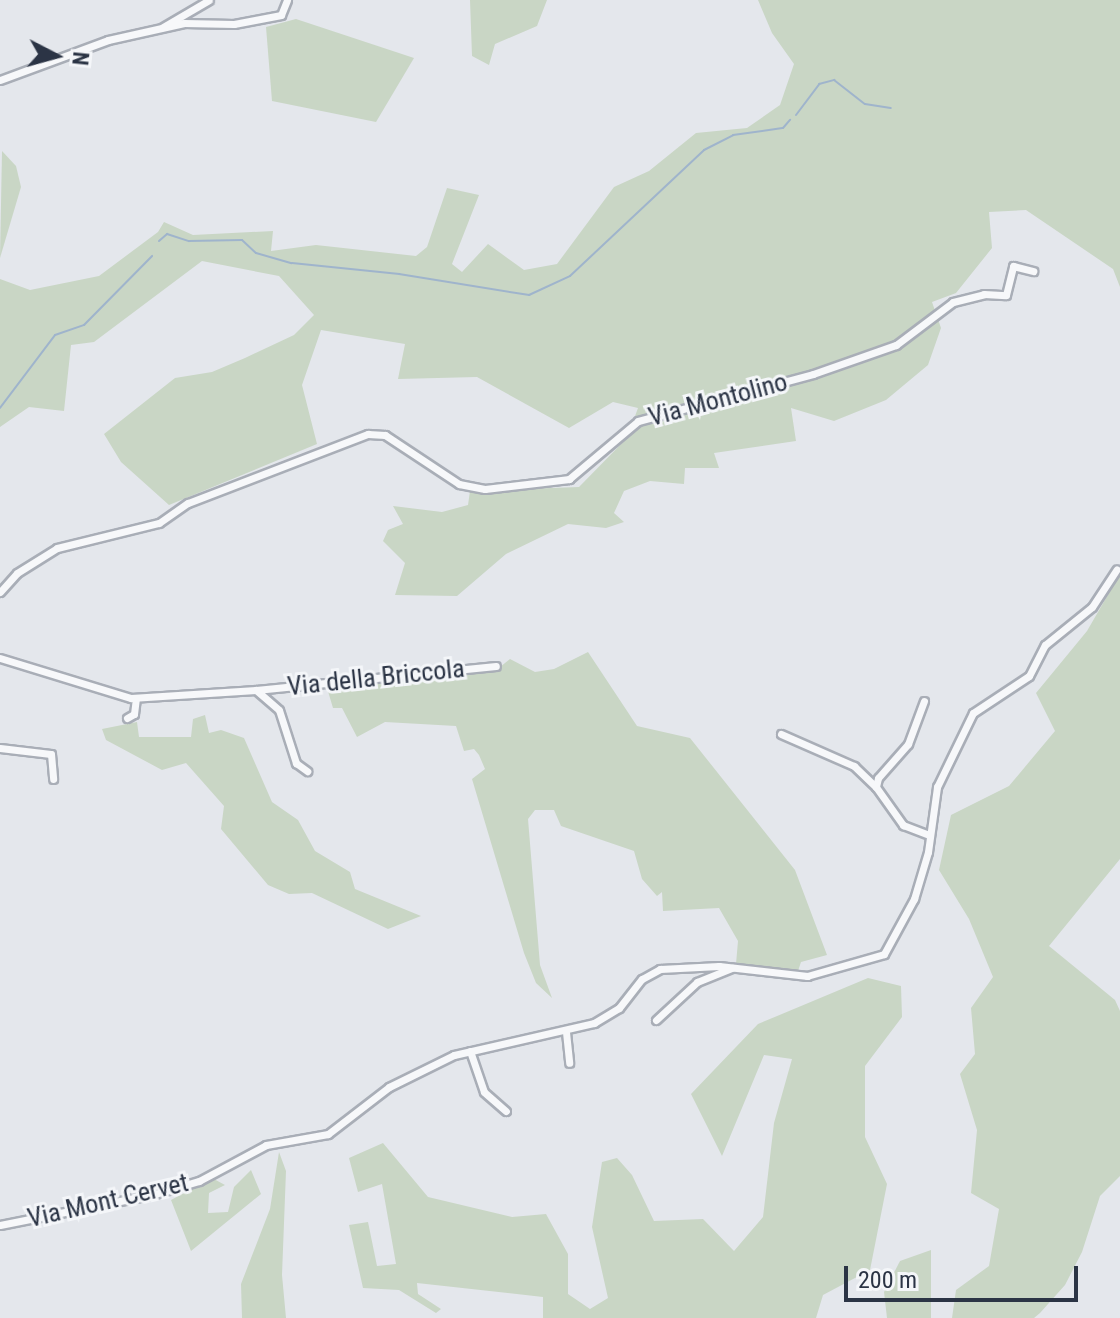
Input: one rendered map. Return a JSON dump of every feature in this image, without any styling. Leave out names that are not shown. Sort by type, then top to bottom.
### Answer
[{"type":"street","points":[[162,28],[209,0]]},
{"type":"street","points":[[0,80],[108,40],[162,28],[281,15],[287,0]]},
{"type":"street","name":"Via Montolino","points":[[0,592],[17,573],[57,548],[159,523],[188,503],[368,434],[385,435],[459,484],[485,489],[569,479],[638,421],[813,374],[896,345],[953,302],[984,294],[1006,295],[1013,266],[1033,271]]},
{"type":"street","name":"Via Mont Cervet","points":[[0,1225],[155,1194],[199,1181],[266,1145],[328,1134],[389,1087],[470,1051],[566,1032],[619,1008],[642,979],[660,969],[732,968],[807,976],[884,954],[914,899],[937,787],[973,713],[1029,676],[1045,645],[1092,607],[1117,569]]},
{"type":"street","points":[[0,658],[136,698],[134,714],[127,718]]},
{"type":"street","name":"Via della Briccola","points":[[136,698],[256,690],[496,666]]},
{"type":"street","points":[[256,690],[279,710],[296,763],[307,771]]},
{"type":"street","points":[[876,787],[878,778],[908,744],[924,701]]},
{"type":"street","points":[[781,734],[854,766],[876,787],[903,825],[929,835]]},
{"type":"street","points":[[0,748],[51,754],[53,779]]},
{"type":"street","name":"Via Mont Cervet","points":[[656,1020],[697,982],[732,968]]},
{"type":"street","points":[[566,1032],[569,1063]]},
{"type":"street","points":[[470,1051],[484,1092],[506,1111]]},
{"type":"green space","points":[[470,0],[547,0],[537,26],[495,44],[489,65],[472,56]]},
{"type":"green space","points":[[758,0],[1120,0],[1120,287],[1113,269],[1026,210],[989,212],[992,248],[956,293],[932,302],[941,328],[928,365],[886,400],[834,421],[791,408],[796,441],[714,453],[719,468],[685,468],[684,484],[650,481],[624,491],[614,513],[624,522],[606,528],[568,524],[506,554],[457,596],[395,595],[405,563],[383,541],[388,530],[403,524],[393,506],[442,512],[468,505],[470,491],[579,487],[627,438],[638,408],[613,402],[569,428],[477,377],[398,379],[405,344],[321,330],[302,385],[317,444],[169,505],[121,462],[104,434],[175,378],[212,372],[245,358],[294,335],[314,315],[279,276],[202,261],[94,342],[71,345],[64,411],[29,407],[0,427],[0,279],[30,290],[99,276],[158,232],[164,222],[193,235],[273,231],[271,251],[316,245],[416,256],[427,247],[447,188],[479,195],[452,264],[462,272],[488,244],[524,270],[557,264],[614,187],[649,171],[696,133],[747,128],[780,105],[794,64],[772,33]]},
{"type":"green space","points":[[296,19],[414,58],[376,122],[272,101],[266,27]]},
{"type":"green space","points":[[2,151],[16,166],[21,187],[0,258]]},
{"type":"green space","points":[[1120,574],[1120,859],[1049,946],[1115,1000],[1120,1011],[1120,1176],[1100,1196],[1082,1252],[1065,1285],[1040,1313],[1034,1318],[952,1318],[956,1290],[989,1266],[999,1209],[971,1193],[977,1130],[960,1074],[975,1054],[971,1008],[993,977],[969,919],[939,870],[951,815],[1009,786],[1055,731],[1036,693],[1087,631]]},
{"type":"green space","points":[[588,652],[637,726],[690,738],[795,870],[827,955],[801,962],[798,971],[736,964],[738,941],[719,908],[663,911],[662,892],[657,896],[642,879],[634,851],[561,826],[554,810],[535,810],[528,819],[540,965],[552,998],[536,983],[524,953],[472,779],[485,769],[479,755],[474,749],[464,751],[456,726],[385,722],[357,737],[342,708],[333,708],[327,688],[471,673],[500,667],[510,659],[535,672],[554,669]]},
{"type":"green space","points":[[205,715],[209,733],[221,730],[244,738],[272,802],[298,820],[315,851],[350,872],[355,889],[421,916],[388,929],[312,893],[289,894],[268,885],[221,829],[224,806],[186,763],[162,770],[106,740],[102,729],[137,722],[139,737],[191,737],[193,719]]},
{"type":"green space","points":[[868,978],[901,986],[902,1017],[865,1066],[865,1137],[887,1184],[870,1270],[823,1295],[816,1318],[543,1318],[543,1297],[417,1283],[418,1294],[441,1309],[436,1313],[399,1290],[363,1288],[349,1225],[368,1222],[377,1266],[396,1264],[382,1184],[358,1192],[349,1158],[383,1143],[428,1197],[512,1217],[546,1214],[568,1254],[568,1294],[590,1309],[608,1298],[592,1227],[602,1162],[617,1158],[632,1175],[654,1221],[703,1219],[734,1251],[763,1217],[774,1123],[792,1059],[764,1055],[722,1156],[691,1094],[758,1024]]},
{"type":"green space","points":[[279,1152],[286,1171],[282,1275],[286,1318],[242,1318],[241,1284],[270,1209]]},
{"type":"green space","points":[[251,1170],[261,1194],[191,1251],[171,1200],[212,1178],[225,1185],[209,1193],[208,1213],[228,1212],[234,1187]]},
{"type":"green space","points":[[931,1250],[931,1318],[887,1318],[884,1292],[900,1261]]},
{"type":"waterway","points":[[796,115],[819,84],[834,80],[865,104],[891,108]]},
{"type":"waterway","points":[[159,241],[167,234],[189,241],[242,240],[256,253],[292,263],[399,274],[529,295],[570,276],[704,150],[733,135],[783,128],[790,120]]},
{"type":"waterway","points":[[0,408],[55,335],[84,325],[152,256]]}]
